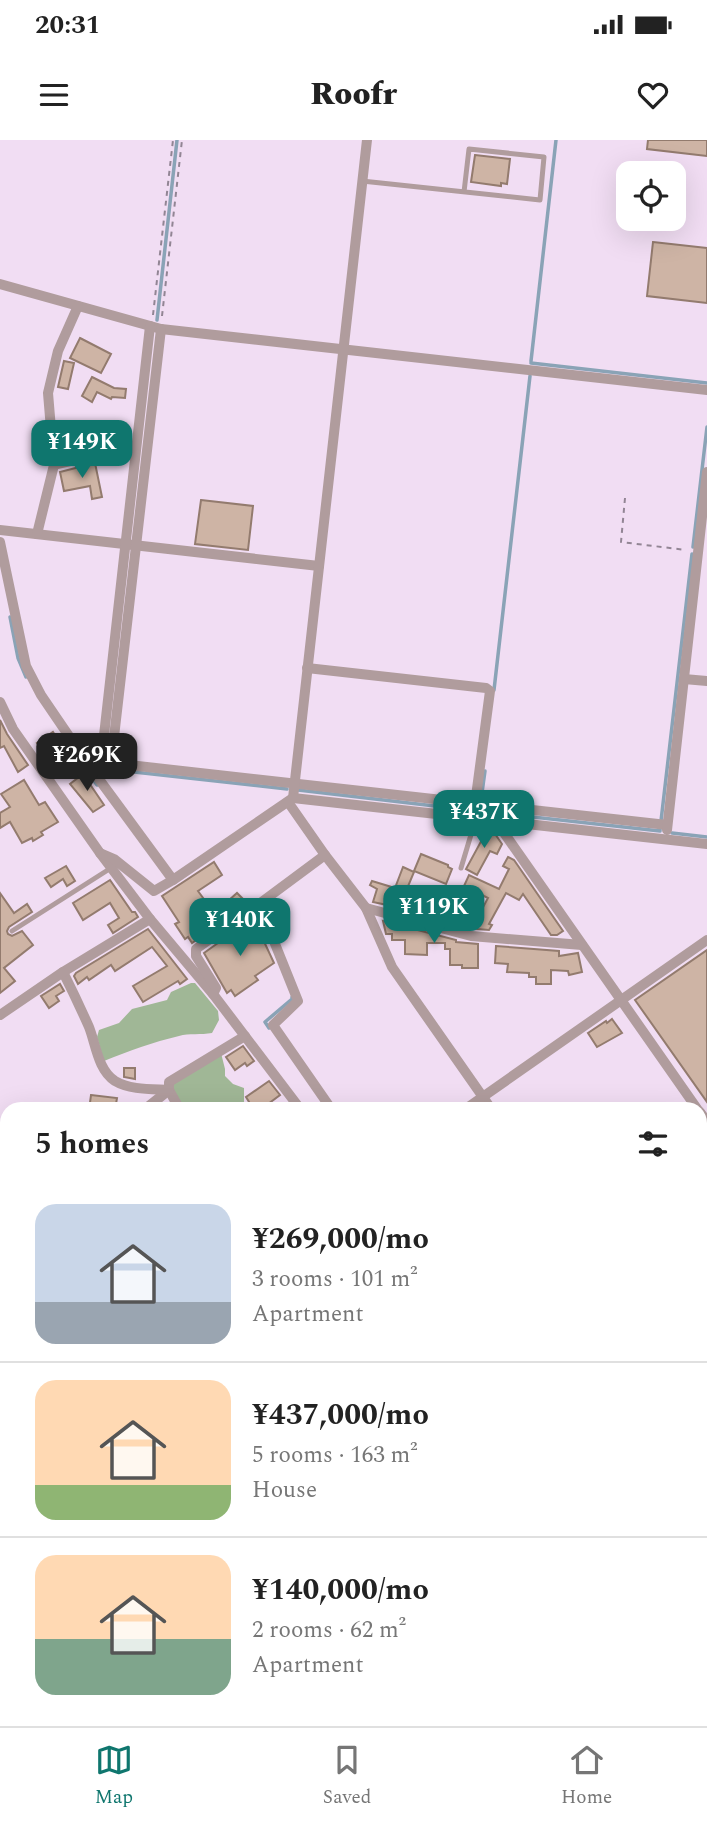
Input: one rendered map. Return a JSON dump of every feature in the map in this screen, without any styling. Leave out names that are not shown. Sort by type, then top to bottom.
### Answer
[{"type":"street","points":[[367,140],[295,784],[291,800],[325,855],[366,908],[392,967],[487,1102]]},
{"type":"street","points":[[0,284],[154,327],[707,390]]},
{"type":"street","points":[[37,534],[54,465],[48,393],[58,351],[78,306]]},
{"type":"street","points":[[131,545],[136,446],[154,327]]},
{"type":"street","points":[[101,764],[131,545],[154,327]]},
{"type":"street","points":[[54,465],[136,446]]},
{"type":"street","points":[[666,840],[707,472]]},
{"type":"street","points":[[0,530],[319,566]]},
{"type":"street","points":[[0,542],[26,666],[41,695],[101,764],[173,880]]},
{"type":"street","points":[[307,668],[486,688],[489,691],[475,804]]},
{"type":"street","points":[[684,679],[707,681]]},
{"type":"street","points":[[0,702],[13,729],[111,868],[296,1102]]},
{"type":"street","points":[[101,764],[667,825]]},
{"type":"street","points":[[100,853],[114,859],[154,891],[291,800],[707,844]]},
{"type":"street","points":[[495,820],[693,1102]]},
{"type":"street","points":[[213,994],[216,988],[196,956],[196,949],[325,855]]},
{"type":"street","points":[[259,904],[298,1001],[273,1025],[326,1102]]},
{"type":"street","points":[[366,908],[471,936],[582,945]]},
{"type":"street","points":[[0,1015],[63,972],[150,919]]},
{"type":"street","points":[[475,1102],[707,940]]},
{"type":"street","points":[[63,972],[108,1076],[126,1085],[169,1090]]},
{"type":"street","points":[[176,1102],[169,1090],[169,1082],[245,1036]]},
{"type":"street","points":[[154,1102],[169,1090]]},
{"type":"lane","points":[[362,181],[464,192],[540,200],[544,157],[468,149],[464,192]]},
{"type":"lane","points":[[461,868],[475,818]]},
{"type":"lane","points":[[12,931],[111,868]]},
{"type":"path","points":[[154,327],[173,140]]},
{"type":"path","points":[[154,327],[182,140]]},
{"type":"path","points":[[625,498],[621,542],[698,551]]},
{"type":"green space","points":[[195,983],[218,1011],[219,1020],[212,1033],[169,1038],[104,1061],[97,1037],[99,1030],[119,1023],[132,1009],[167,1000],[171,992]]},
{"type":"green space","points":[[221,1053],[225,1076],[233,1084],[244,1088],[244,1102],[179,1102],[172,1088],[173,1083]]},
{"type":"building","points":[[648,140],[707,140],[707,156],[647,149]]},
{"type":"building","points":[[475,155],[510,159],[507,184],[501,183],[501,186],[471,182]]},
{"type":"building","points":[[653,242],[707,248],[707,303],[647,296]]},
{"type":"building","points":[[80,338],[111,354],[101,373],[70,358]]},
{"type":"building","points":[[64,361],[74,363],[68,389],[58,387]]},
{"type":"building","points":[[92,377],[114,388],[126,389],[125,398],[111,399],[97,392],[92,402],[82,396]]},
{"type":"building","points":[[95,463],[102,497],[92,499],[90,486],[64,491],[60,472]]},
{"type":"building","points":[[201,500],[253,506],[248,550],[195,544]]},
{"type":"building","points":[[0,720],[28,765],[18,772],[4,746],[0,748]]},
{"type":"building","points":[[53,732],[67,752],[55,761],[46,749],[43,751],[37,743]]},
{"type":"building","points":[[83,774],[104,805],[93,812],[70,784]]},
{"type":"building","points":[[24,780],[39,805],[45,802],[58,822],[41,832],[43,835],[33,841],[32,838],[22,843],[10,822],[0,828],[0,813],[10,807],[1,794]]},
{"type":"building","points":[[484,827],[493,831],[502,844],[497,854],[490,851],[477,875],[466,869],[484,836],[480,835]]},
{"type":"building","points":[[421,854],[452,869],[446,884],[414,871]]},
{"type":"building","points":[[508,857],[514,860],[563,931],[551,935],[523,894],[519,900],[506,893],[489,924],[492,925],[489,930],[473,926],[488,898],[464,886],[469,875],[499,889],[509,869],[503,866]]},
{"type":"building","points":[[214,862],[222,875],[198,891],[209,906],[217,911],[237,893],[247,903],[192,943],[188,937],[185,939],[175,924],[179,922],[162,896]]},
{"type":"building","points":[[66,866],[75,881],[67,886],[63,879],[51,887],[45,878]]},
{"type":"building","points":[[403,867],[414,872],[406,891],[437,908],[433,918],[389,895],[387,905],[373,902],[377,889],[370,885],[372,881],[395,888]]},
{"type":"building","points":[[110,880],[138,917],[113,933],[108,925],[119,918],[110,903],[83,920],[73,903]]},
{"type":"building","points":[[0,893],[14,913],[27,904],[32,912],[7,931],[12,936],[22,931],[33,945],[4,968],[15,981],[0,993]]},
{"type":"building","points":[[456,900],[456,924],[446,921]]},
{"type":"building","points":[[253,918],[274,963],[255,976],[258,980],[235,996],[231,990],[227,993],[204,953]]},
{"type":"building","points":[[383,921],[456,942],[478,944],[478,968],[450,965],[450,949],[445,949],[445,943],[427,943],[427,955],[405,954],[405,940],[392,940],[392,934],[386,934]]},
{"type":"building","points":[[148,929],[187,979],[180,984],[178,981],[143,1002],[133,986],[167,966],[152,947],[115,971],[111,965],[78,984],[74,976],[76,973]]},
{"type":"building","points":[[496,946],[559,951],[559,956],[578,953],[582,972],[569,975],[568,971],[551,970],[551,984],[536,984],[536,977],[529,977],[529,973],[507,972],[508,964],[495,963]]},
{"type":"building","points":[[707,950],[707,1102],[635,1000]]},
{"type":"building","points":[[60,984],[64,991],[56,996],[59,1001],[49,1008],[41,996]]},
{"type":"building","points":[[612,1019],[622,1033],[597,1047],[588,1033]]},
{"type":"building","points":[[243,1046],[254,1061],[235,1070],[226,1057]]},
{"type":"building","points":[[124,1068],[135,1068],[135,1079],[124,1077]]},
{"type":"building","points":[[269,1081],[280,1095],[271,1102],[249,1102],[246,1097]]},
{"type":"building","points":[[91,1095],[117,1098],[116,1102],[90,1102]]},
{"type":"waterway","points":[[157,320],[177,140]]},
{"type":"waterway","points":[[531,361],[556,140]]},
{"type":"waterway","points":[[531,363],[707,383]]},
{"type":"waterway","points":[[494,690],[530,376]]},
{"type":"waterway","points":[[693,547],[707,427]]},
{"type":"waterway","points":[[661,821],[692,554]]},
{"type":"waterway","points":[[10,617],[18,658],[26,677]]},
{"type":"waterway","points":[[107,769],[287,789]]},
{"type":"waterway","points":[[481,800],[485,771]]},
{"type":"waterway","points":[[87,772],[97,785]]},
{"type":"waterway","points":[[298,790],[469,810]]},
{"type":"waterway","points":[[478,811],[660,831],[660,828]]},
{"type":"waterway","points":[[672,833],[707,837]]},
{"type":"waterway","points":[[269,1028],[265,1022],[292,997]]}]
